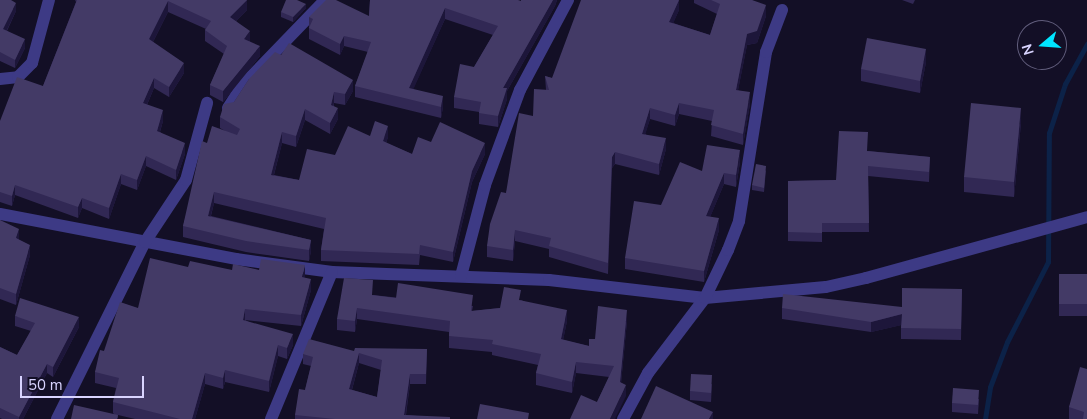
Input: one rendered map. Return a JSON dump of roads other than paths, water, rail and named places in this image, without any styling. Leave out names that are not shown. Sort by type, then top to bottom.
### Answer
[{"type":"street","points":[[0,80],[18,77],[32,63],[49,0]]},
{"type":"street","points":[[228,108],[243,85],[325,0]]},
{"type":"street","points":[[461,276],[485,185],[520,90],[568,0]]},
{"type":"street","points":[[623,419],[648,373],[705,298],[739,221],[766,52],[782,10]]},
{"type":"street","points":[[57,419],[145,242],[186,180],[207,103]]},
{"type":"street","points":[[0,214],[145,242],[332,272],[549,280],[705,298],[834,285],[1085,218]]},
{"type":"street","points":[[271,419],[332,272]]},
{"type":"waterway","points":[[985,419],[990,387],[1007,342],[1048,262],[1049,133],[1065,84],[1087,44]]}]
